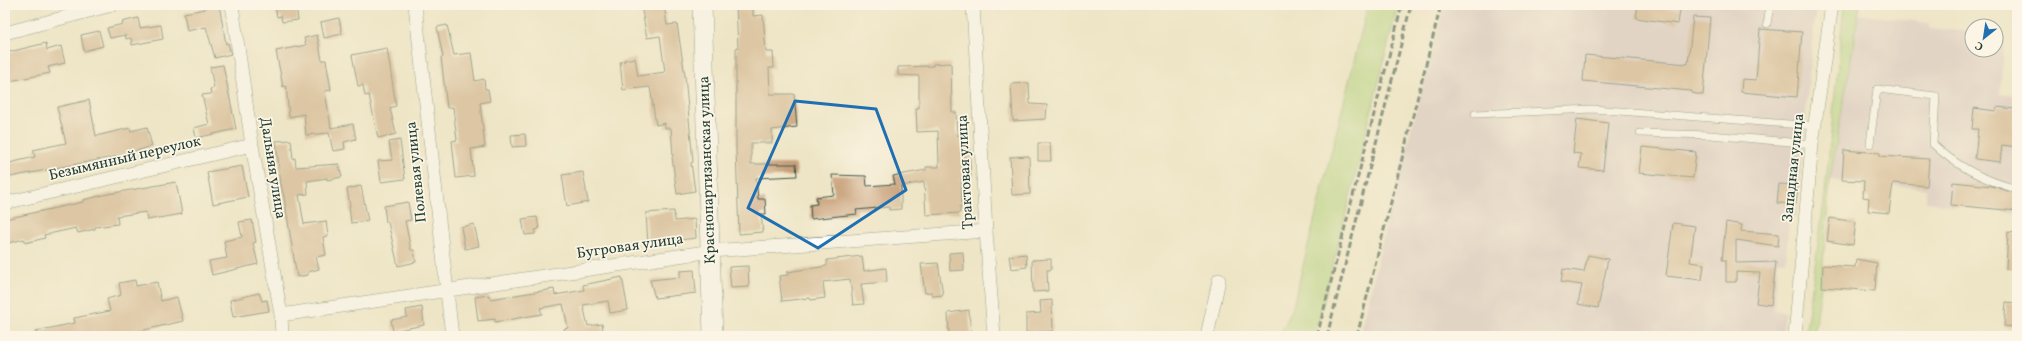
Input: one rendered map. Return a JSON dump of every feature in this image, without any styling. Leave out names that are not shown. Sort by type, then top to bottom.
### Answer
[{"type":"street","points":[[5,33],[112,5]]},
{"type":"street","name":"Дальняя улица","points":[[232,5],[252,146],[281,315],[282,336]]},
{"type":"street","name":"Полевая улица","points":[[415,5],[452,336]]},
{"type":"street","name":"Краснопартизанская улица","points":[[702,5],[712,251],[713,336]]},
{"type":"street","name":"Трактовая улица","points":[[973,5],[986,231],[994,336]]},
{"type":"street","name":"Западная улица","points":[[1795,336],[1814,126],[1832,5]]},
{"type":"street","name":"Безымянный переулок","points":[[5,204],[252,146]]},
{"type":"street","name":"Бугровая улица","points":[[281,315],[446,289],[712,251],[986,231]]},
{"type":"street","points":[[1207,336],[1219,280]]},
{"type":"lane","points":[[1767,24],[1770,5]]},
{"type":"lane","points":[[1870,144],[1877,89],[1936,96],[1933,144],[1946,157],[1964,168],[2003,185],[2017,189]]},
{"type":"lane","points":[[1475,114],[1593,109],[1814,126]]},
{"type":"lane","points":[[1640,133],[1710,135],[1812,144]]},
{"type":"highlighted area","points":[[795,101],[876,109],[906,190],[818,248],[748,208]]},
{"type":"shaded area","points":[[1444,5],[1816,5],[1796,217],[1789,216],[1786,261],[1778,261],[1774,310],[1785,312],[1782,336],[1360,336],[1388,217]]},
{"type":"shaded area","points":[[1858,14],[1929,23],[1929,28],[1964,31],[1964,58],[2003,58],[2000,94],[2017,96],[2017,214],[1926,202],[1926,189],[1830,180]]},
{"type":"green space","points":[[1368,5],[1398,5],[1315,336],[1279,336],[1292,310]]},
{"type":"green space","points":[[1844,5],[1860,5],[1830,180],[1821,287],[1814,336],[1805,336],[1824,202]]},
{"type":"building","points":[[205,5],[219,5],[226,44],[228,43],[231,54],[215,58],[206,27],[187,31],[184,13],[205,9]]},
{"type":"building","points":[[275,5],[296,5],[298,20],[282,22],[281,16],[277,17]]},
{"type":"building","points":[[641,5],[664,5],[667,25],[677,24],[685,76],[693,162],[691,163],[695,191],[677,194],[672,157],[671,128],[665,128],[665,123],[656,125],[650,87],[623,90],[620,62],[625,61],[624,60],[635,58],[638,76],[665,72],[660,36],[647,38]]},
{"type":"building","points":[[736,5],[753,5],[753,16],[763,15],[766,52],[773,52],[774,68],[769,68],[770,94],[794,94],[797,127],[772,130],[772,143],[751,143],[751,164],[796,164],[797,176],[756,178],[758,199],[765,199],[766,214],[761,214],[763,232],[739,234],[736,151],[736,48],[738,48]]},
{"type":"building","points":[[1638,5],[1680,10],[1678,24],[1636,18]]},
{"type":"building","points":[[1693,17],[1710,18],[1703,95],[1691,93],[1691,91],[1583,81],[1585,55],[1688,64]]},
{"type":"building","points":[[138,18],[140,28],[161,25],[163,39],[132,45],[131,38],[126,39],[125,35],[110,38],[107,28]]},
{"type":"building","points":[[339,18],[342,34],[324,38],[321,22]]},
{"type":"building","points":[[447,25],[454,55],[471,53],[475,81],[484,79],[485,89],[488,89],[490,101],[480,103],[485,147],[471,149],[474,176],[456,178],[452,141],[457,140],[453,107],[447,108],[441,57],[443,57],[437,27]]},
{"type":"building","points":[[1760,29],[1802,32],[1797,97],[1741,92],[1742,79],[1756,80]]},
{"type":"building","points":[[99,31],[103,46],[84,51],[81,35]]},
{"type":"building","points":[[317,35],[322,60],[326,60],[331,90],[325,91],[331,128],[353,124],[356,139],[344,142],[345,149],[333,151],[329,133],[306,135],[304,114],[289,117],[286,86],[283,87],[276,51],[306,45],[304,38]]},
{"type":"building","points":[[46,43],[47,50],[61,46],[65,63],[48,67],[50,73],[5,82],[5,53]]},
{"type":"building","points":[[387,48],[396,106],[390,108],[396,134],[378,138],[369,95],[365,96],[363,85],[358,86],[352,55]]},
{"type":"building","points":[[951,63],[952,112],[956,112],[957,135],[968,135],[970,160],[971,178],[961,178],[962,206],[960,206],[960,213],[926,215],[924,182],[901,186],[901,209],[889,210],[889,207],[856,210],[857,214],[811,219],[810,205],[817,204],[816,197],[834,195],[832,175],[866,176],[867,186],[895,184],[893,176],[926,170],[926,167],[939,167],[938,131],[917,132],[916,108],[919,108],[919,76],[898,75],[898,67],[933,66],[933,64]]},
{"type":"building","points":[[223,65],[236,129],[196,138],[194,128],[209,124],[202,95],[211,94],[210,89],[214,88],[210,67]]},
{"type":"building","points":[[1029,83],[1030,104],[1047,105],[1046,119],[1013,121],[1011,84]]},
{"type":"building","points":[[89,100],[96,136],[130,128],[131,131],[147,127],[152,146],[123,155],[5,178],[5,164],[35,157],[33,150],[66,143],[57,107]]},
{"type":"building","points":[[1997,107],[2015,109],[2013,136],[2017,136],[2017,147],[2002,145],[2000,162],[1975,159],[1978,129],[1972,129],[1974,108],[1996,111]]},
{"type":"building","points":[[1577,119],[1608,123],[1603,170],[1579,168],[1581,154],[1573,153]]},
{"type":"building","points":[[525,134],[526,146],[512,147],[511,135]]},
{"type":"building","points":[[291,140],[293,159],[295,158],[296,167],[339,164],[342,177],[327,180],[327,178],[307,181],[308,194],[299,195],[304,224],[326,221],[328,236],[323,237],[326,255],[316,257],[319,269],[308,272],[308,275],[297,277],[281,185],[276,141]]},
{"type":"building","points":[[400,140],[405,179],[381,182],[378,161],[392,160],[389,142]]},
{"type":"building","points":[[1038,143],[1050,143],[1051,161],[1038,161]]},
{"type":"building","points":[[1642,147],[1696,152],[1693,178],[1639,173]]},
{"type":"building","points":[[1844,150],[1880,153],[1880,156],[1929,159],[1927,186],[1893,183],[1889,213],[1868,211],[1869,198],[1863,197],[1864,181],[1842,180]]},
{"type":"building","points":[[1029,156],[1030,194],[1012,195],[1010,157]]},
{"type":"building","points":[[242,166],[248,197],[213,204],[207,172]]},
{"type":"building","points":[[583,172],[588,202],[567,206],[562,175]]},
{"type":"building","points":[[176,182],[182,214],[147,220],[146,212],[117,216],[118,224],[95,227],[95,229],[78,233],[76,228],[44,235],[45,238],[25,243],[24,239],[5,244],[5,219],[83,202],[83,200],[108,194]]},
{"type":"building","points":[[1953,182],[1992,186],[2017,194],[2017,211],[1951,205]]},
{"type":"building","points":[[1779,184],[1798,185],[1796,204],[1777,203]]},
{"type":"building","points":[[361,186],[368,221],[351,223],[347,189]]},
{"type":"building","points":[[408,202],[411,220],[405,221],[411,250],[414,250],[416,262],[398,266],[388,222],[386,222],[384,206]]},
{"type":"building","points":[[674,211],[675,221],[695,219],[696,238],[648,244],[646,213]]},
{"type":"building","points":[[537,217],[539,229],[535,230],[535,234],[525,235],[522,219]]},
{"type":"building","points":[[1830,218],[1856,222],[1853,245],[1827,241]]},
{"type":"building","points":[[252,220],[256,242],[253,243],[258,264],[212,275],[209,261],[227,258],[224,241],[242,237],[239,222]]},
{"type":"building","points":[[1726,222],[1742,225],[1741,231],[1779,234],[1778,246],[1736,240],[1736,263],[1776,262],[1771,305],[1756,303],[1760,273],[1736,272],[1736,282],[1726,282],[1726,260],[1722,260]]},
{"type":"building","points":[[1673,223],[1695,226],[1690,262],[1704,264],[1702,280],[1666,276]]},
{"type":"building","points":[[474,224],[479,246],[465,249],[461,227]]},
{"type":"building","points":[[2008,232],[2017,233],[2017,270],[2006,269]]},
{"type":"building","points":[[963,252],[964,270],[950,271],[949,253]]},
{"type":"building","points":[[1026,254],[1027,267],[1011,269],[1009,256]]},
{"type":"building","points":[[1588,255],[1608,259],[1598,308],[1578,304],[1582,285],[1561,282],[1563,269],[1584,272]]},
{"type":"building","points":[[862,256],[864,271],[886,268],[887,282],[861,284],[864,304],[853,305],[850,279],[823,282],[825,298],[782,301],[779,276],[788,275],[787,272],[827,266],[827,260]]},
{"type":"building","points":[[1051,259],[1051,270],[1047,270],[1048,291],[1033,292],[1032,260]]},
{"type":"building","points":[[1856,259],[1877,263],[1875,291],[1822,287],[1823,265],[1855,267]]},
{"type":"building","points":[[938,263],[943,295],[933,296],[932,292],[925,293],[921,264]]},
{"type":"building","points":[[748,266],[749,287],[731,288],[729,267]]},
{"type":"building","points":[[694,270],[696,293],[655,298],[650,280],[680,277],[680,271]]},
{"type":"building","points":[[622,277],[628,310],[610,313],[608,301],[583,305],[588,326],[602,324],[604,336],[565,336],[564,329],[568,328],[563,304],[540,308],[542,314],[495,322],[495,319],[478,321],[475,297],[489,295],[490,299],[554,289],[555,295],[584,290],[583,285]]},
{"type":"building","points":[[135,280],[136,286],[157,282],[161,301],[177,297],[183,321],[119,336],[36,336],[36,331],[75,323],[74,318],[110,311],[107,299],[121,295],[119,283]]},
{"type":"building","points":[[259,293],[262,301],[267,300],[269,311],[233,317],[230,300]]},
{"type":"building","points":[[1052,300],[1053,331],[1026,333],[1026,314],[1041,313],[1040,301]]},
{"type":"building","points":[[2006,302],[2017,303],[2017,327],[2004,326]]},
{"type":"building","points":[[422,307],[424,325],[393,331],[391,320],[407,317],[406,310]]},
{"type":"building","points":[[969,310],[971,336],[949,336],[948,313]]},
{"type":"railway","points":[[1317,336],[1402,5]]},
{"type":"railway","points":[[1327,336],[1411,5]]},
{"type":"railway","points":[[1357,336],[1441,5]]}]
